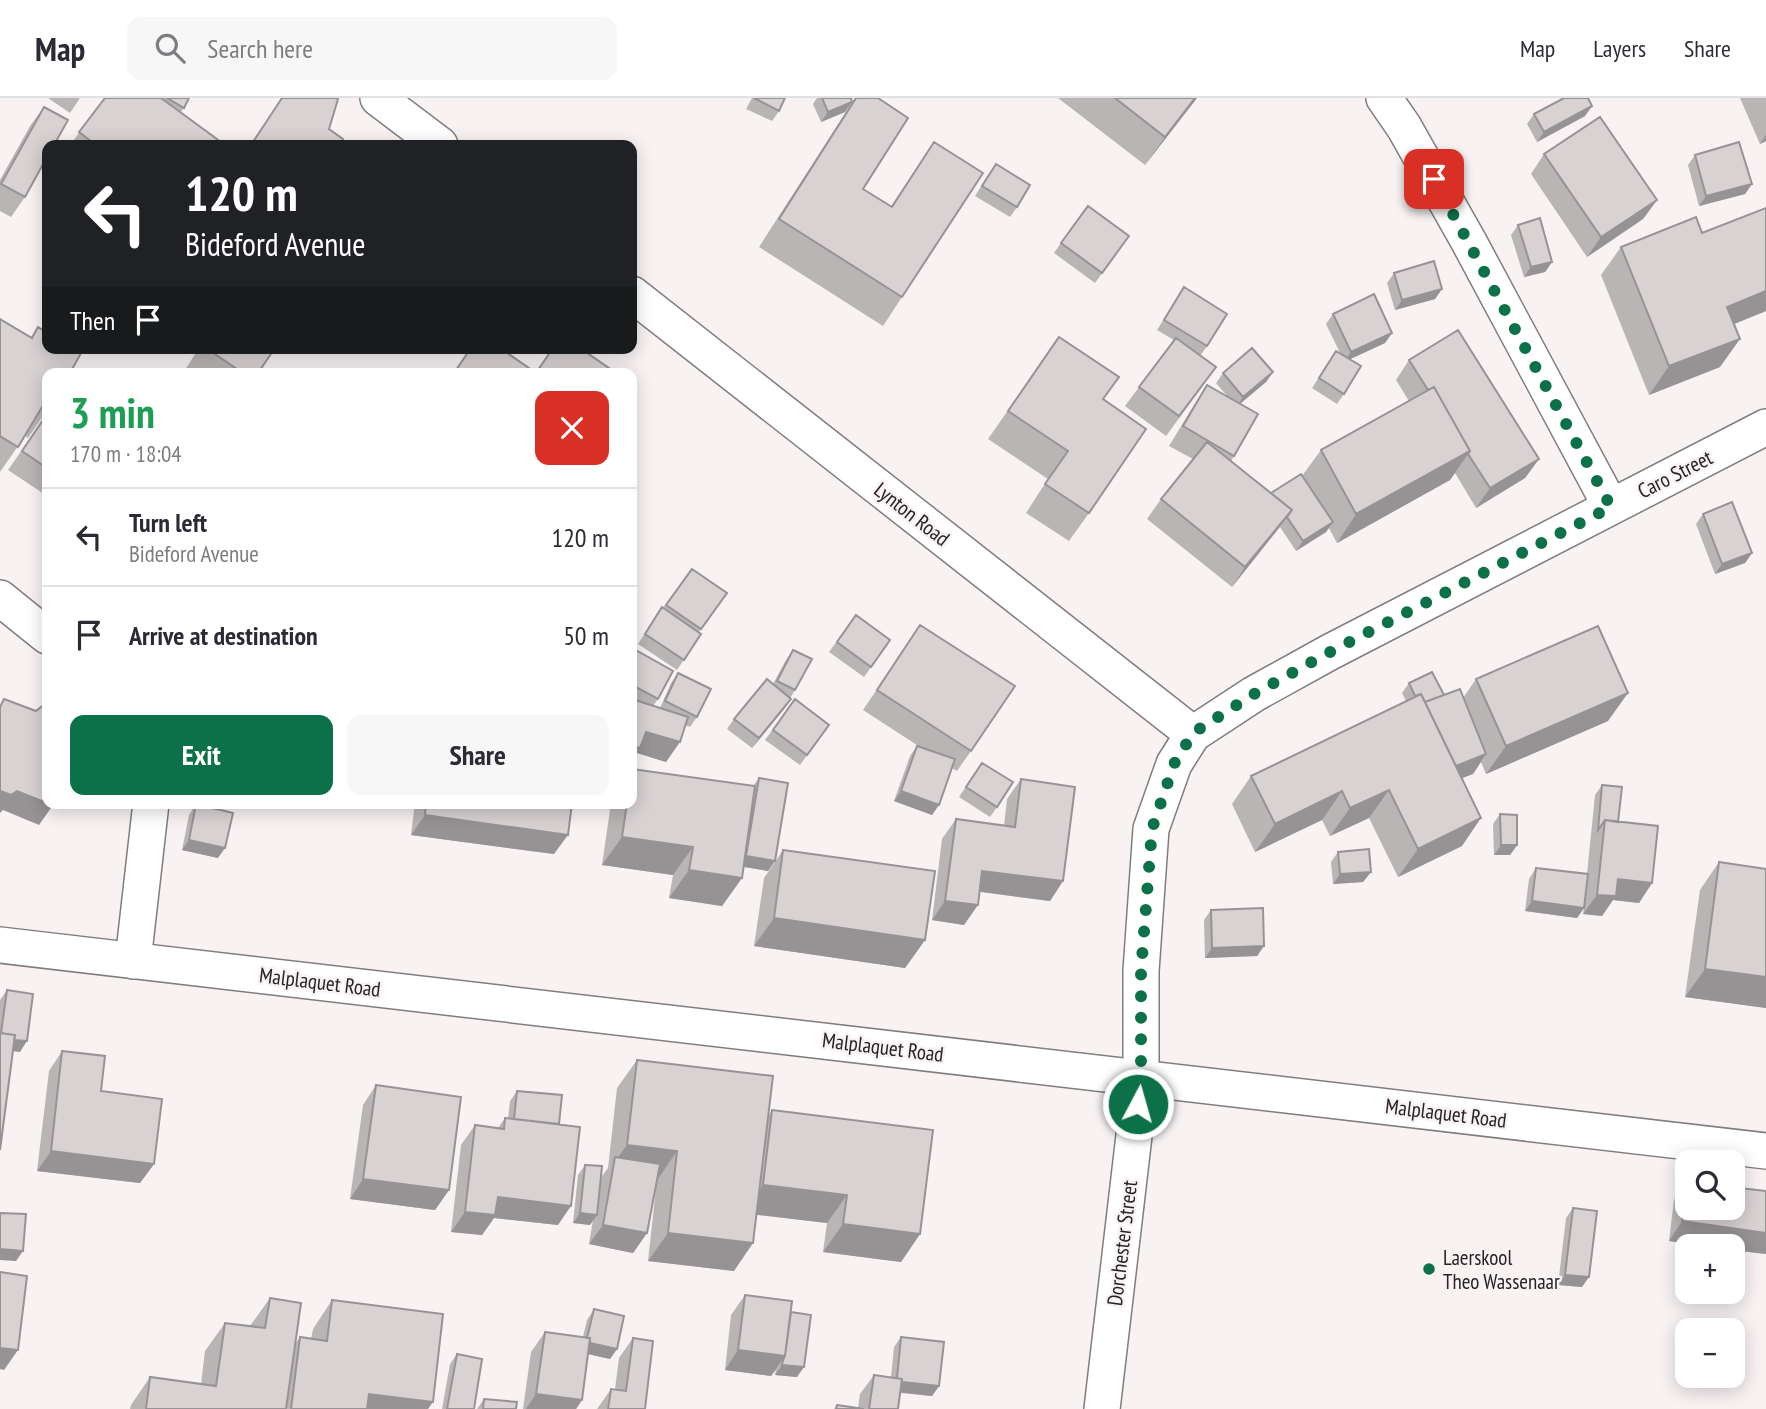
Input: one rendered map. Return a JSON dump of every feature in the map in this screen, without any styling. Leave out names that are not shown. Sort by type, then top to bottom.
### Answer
[{"type":"street","points":[[378,98],[433,140]]},
{"type":"street","points":[[1384,98],[1410,137],[1462,230],[1611,507]]},
{"type":"street","name":"Lynton Road","points":[[637,298],[1193,733]]},
{"type":"street","name":"Caro Street","points":[[1141,1076],[1141,971],[1152,829],[1174,764],[1193,733],[1254,694],[1330,652],[1766,427]]},
{"type":"street","points":[[0,598],[42,632]]},
{"type":"street","points":[[133,961],[150,809]]},
{"type":"street","name":"Malplaquet Road","points":[[0,945],[1766,1151]]},
{"type":"street","name":"Dorchester Street","points":[[1102,1409],[1141,1076]]},
{"type":"building","points":[[105,98],[161,98],[218,140],[89,140],[79,132]]},
{"type":"building","points":[[167,98],[189,98],[184,108]]},
{"type":"building","points":[[282,98],[338,99],[329,129],[342,140],[254,140]]},
{"type":"building","points":[[754,98],[785,98],[779,111]]},
{"type":"building","points":[[822,98],[851,98],[852,102],[828,112]]},
{"type":"building","points":[[856,98],[878,98],[908,118],[863,189],[892,207],[934,142],[983,173],[902,297],[779,219]]},
{"type":"building","points":[[1115,98],[1195,98],[1165,137]]},
{"type":"building","points":[[1564,98],[1588,98],[1592,106],[1544,132],[1534,114]]},
{"type":"building","points":[[44,107],[68,120],[57,140],[42,140],[42,166],[25,197],[1,184]]},
{"type":"building","points":[[1600,117],[1657,200],[1601,237],[1544,154]]},
{"type":"building","points":[[1739,142],[1752,184],[1706,196],[1695,155]]},
{"type":"building","points":[[996,164],[1030,185],[1017,207],[982,186]]},
{"type":"building","points":[[1088,206],[1129,236],[1102,273],[1061,243]]},
{"type":"building","points":[[1766,208],[1766,291],[1727,307],[1740,339],[1669,366],[1621,247],[1696,217],[1702,233]]},
{"type":"building","points":[[1540,218],[1552,262],[1531,267],[1518,225]]},
{"type":"building","points":[[1434,261],[1442,289],[1402,300],[1394,273]]},
{"type":"building","points":[[1184,287],[1227,314],[1207,346],[1164,320]]},
{"type":"building","points":[[1374,294],[1392,333],[1351,352],[1333,314]]},
{"type":"building","points":[[0,319],[32,338],[38,327],[42,330],[42,354],[80,354],[73,368],[42,368],[42,407],[18,447],[0,436]]},
{"type":"building","points":[[1458,330],[1539,459],[1490,488],[1468,454],[1470,451],[1434,387],[1428,390],[1409,360]]},
{"type":"building","points":[[1059,337],[1119,377],[1103,399],[1146,429],[1089,513],[1045,484],[1068,451],[1008,411]]},
{"type":"building","points":[[1176,338],[1216,367],[1179,416],[1139,387]]},
{"type":"building","points":[[1252,348],[1273,372],[1243,397],[1223,373]]},
{"type":"building","points":[[1336,351],[1361,366],[1344,394],[1319,378]]},
{"type":"building","points":[[215,354],[271,354],[261,368],[236,368]]},
{"type":"building","points":[[467,354],[509,354],[529,368],[457,368]]},
{"type":"building","points":[[549,354],[589,354],[609,368],[539,368]]},
{"type":"building","points":[[1207,385],[1258,414],[1234,456],[1183,426]]},
{"type":"building","points":[[1434,387],[1470,451],[1356,514],[1321,450]]},
{"type":"building","points":[[42,421],[42,465],[22,451]]},
{"type":"building","points":[[1207,442],[1292,510],[1245,567],[1161,499]]},
{"type":"building","points":[[1301,474],[1333,522],[1303,541],[1287,517],[1292,510],[1271,493]]},
{"type":"building","points":[[1732,502],[1752,553],[1722,564],[1703,514]]},
{"type":"building","points":[[692,569],[727,593],[701,629],[666,605]]},
{"type":"building","points":[[662,607],[701,634],[684,660],[645,634]]},
{"type":"building","points":[[856,615],[890,640],[871,667],[837,642]]},
{"type":"building","points":[[920,625],[1015,686],[971,751],[877,690]]},
{"type":"building","points":[[1598,626],[1628,693],[1506,746],[1476,679]]},
{"type":"building","points":[[793,650],[812,659],[795,690],[777,681]]},
{"type":"building","points":[[637,651],[673,671],[658,699],[637,688]]},
{"type":"building","points":[[1432,672],[1444,695],[1425,702],[1421,694],[1415,696],[1409,683]]},
{"type":"building","points":[[678,673],[711,689],[697,717],[665,701]]},
{"type":"building","points":[[767,679],[791,699],[759,738],[734,719]]},
{"type":"building","points":[[1460,689],[1486,754],[1456,766],[1425,702]]},
{"type":"building","points":[[1421,694],[1481,818],[1418,849],[1389,790],[1350,808],[1342,791],[1275,824],[1251,776]]},
{"type":"building","points":[[4,699],[36,711],[42,706],[42,801],[17,791],[11,795],[0,791],[0,707]]},
{"type":"building","points":[[795,699],[829,725],[807,755],[773,730]]},
{"type":"building","points":[[637,701],[688,717],[680,742],[646,732],[640,748],[637,747]]},
{"type":"building","points":[[917,746],[955,759],[939,805],[901,791]]},
{"type":"building","points":[[982,763],[1013,782],[997,807],[966,787]]},
{"type":"building","points":[[637,770],[755,786],[742,878],[689,870],[693,847],[622,837],[626,809],[637,809]]},
{"type":"building","points":[[759,778],[788,783],[775,861],[746,856]]},
{"type":"building","points":[[1021,779],[1075,787],[1063,881],[982,871],[978,905],[945,901],[956,819],[1015,827]]},
{"type":"building","points":[[1602,785],[1622,787],[1618,822],[1605,820],[1598,830]]},
{"type":"building","points":[[195,809],[217,809],[233,813],[225,848],[189,840]]},
{"type":"building","points":[[426,809],[571,809],[568,835],[425,815]]},
{"type":"building","points":[[1500,814],[1517,815],[1517,845],[1501,845]]},
{"type":"building","points":[[1605,820],[1658,826],[1652,883],[1618,879],[1616,896],[1597,895]]},
{"type":"building","points":[[1369,849],[1371,872],[1340,874],[1338,852]]},
{"type":"building","points":[[783,850],[935,871],[925,940],[774,918]]},
{"type":"building","points":[[1719,862],[1766,869],[1766,977],[1705,969]]},
{"type":"building","points":[[1536,868],[1588,874],[1584,908],[1532,901]]},
{"type":"building","points":[[1263,908],[1264,946],[1212,948],[1211,910]]},
{"type":"building","points":[[7,990],[33,994],[27,1041],[14,1040],[15,1035],[1,1033]]},
{"type":"building","points":[[0,1033],[15,1035],[0,1150]]},
{"type":"building","points":[[62,1051],[105,1056],[101,1091],[162,1099],[154,1164],[51,1151]]},
{"type":"building","points":[[637,1060],[773,1076],[753,1243],[668,1233],[677,1151],[627,1145]]},
{"type":"building","points":[[376,1085],[461,1097],[449,1190],[363,1179]]},
{"type":"building","points":[[517,1091],[562,1095],[559,1124],[514,1119]]},
{"type":"building","points":[[772,1110],[933,1130],[920,1234],[843,1224],[847,1195],[763,1185]]},
{"type":"building","points":[[505,1118],[580,1127],[571,1206],[498,1197],[495,1215],[465,1212],[475,1125],[504,1129]]},
{"type":"building","points":[[615,1157],[660,1164],[647,1233],[603,1225]]},
{"type":"building","points":[[585,1165],[602,1166],[597,1215],[580,1213]]},
{"type":"building","points":[[1745,1189],[1766,1191],[1766,1233],[1682,1221],[1745,1220]]},
{"type":"building","points":[[1573,1208],[1597,1211],[1589,1277],[1565,1275]]},
{"type":"building","points":[[0,1213],[26,1214],[23,1251],[0,1249]]},
{"type":"building","points":[[0,1272],[27,1276],[18,1350],[0,1348]]},
{"type":"building","points":[[745,1295],[792,1301],[785,1356],[738,1350]]},
{"type":"building","points":[[270,1298],[301,1303],[286,1409],[146,1409],[150,1377],[216,1386],[225,1323],[265,1328]]},
{"type":"building","points":[[332,1300],[443,1314],[433,1402],[369,1394],[367,1409],[291,1409],[300,1337],[327,1341]]},
{"type":"building","points":[[594,1309],[624,1316],[617,1349],[590,1343],[590,1338],[587,1338]]},
{"type":"building","points":[[791,1312],[811,1315],[804,1367],[782,1365]]},
{"type":"building","points":[[545,1332],[590,1338],[582,1400],[536,1394]]},
{"type":"building","points":[[901,1337],[944,1342],[939,1386],[902,1382],[902,1379],[897,1378]]},
{"type":"building","points":[[633,1338],[653,1341],[645,1409],[608,1409],[611,1389],[626,1391]]},
{"type":"building","points":[[457,1354],[482,1359],[474,1409],[447,1409]]},
{"type":"building","points":[[874,1375],[902,1379],[898,1409],[869,1409]]},
{"type":"building","points":[[484,1399],[517,1402],[516,1409],[483,1409]]},
{"type":"building","points":[[837,1405],[864,1409],[836,1409]]},
{"type":"place","name":"Laerskool Theo Wassenaar","points":[[1429,1269]]},
{"type":"route","points":[[1138,1104],[1141,1076],[1141,971],[1152,829],[1174,764],[1193,733],[1254,694],[1330,652],[1611,507],[1434,179]]}]
